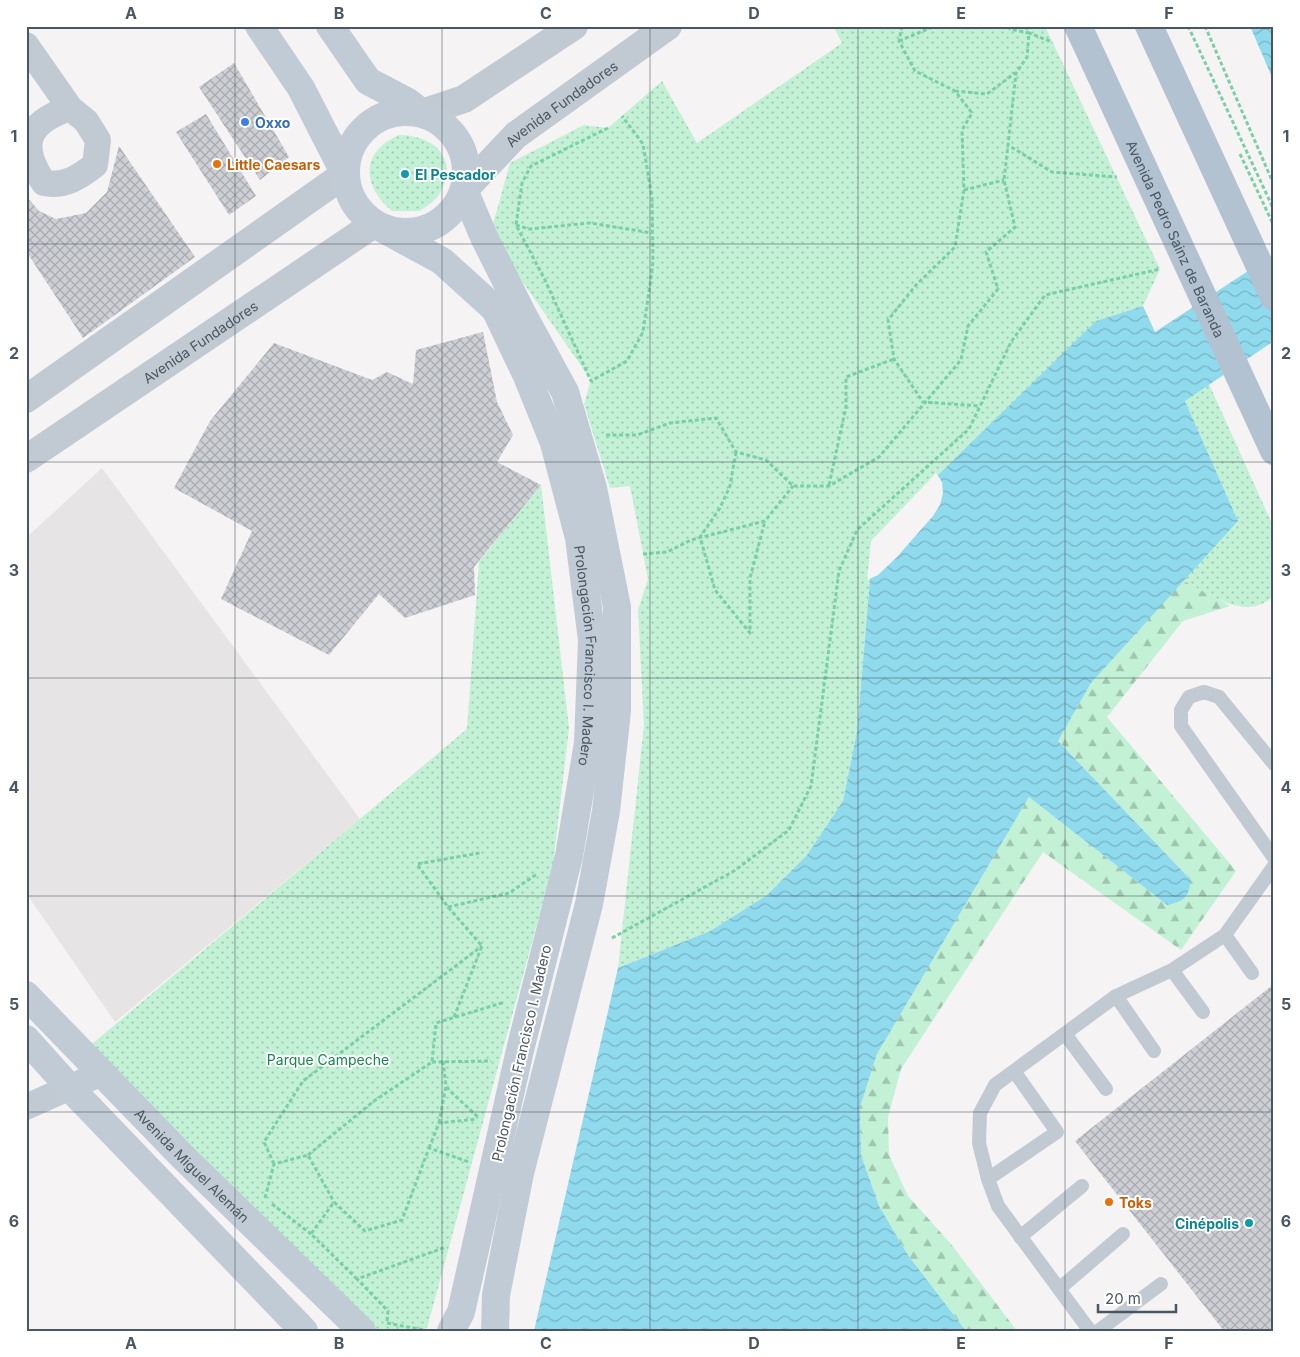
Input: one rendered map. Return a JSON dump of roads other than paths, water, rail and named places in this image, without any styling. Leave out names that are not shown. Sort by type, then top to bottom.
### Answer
[{"type":"main road","points":[[259,26],[301,88],[345,174],[349,194],[354,203],[359,211],[374,224],[391,232],[409,234],[428,230],[450,214],[464,190],[466,171],[463,152],[454,135],[447,128],[440,122],[422,114],[403,111],[385,115],[368,124],[356,138],[347,156],[345,174]]},
{"type":"main road","points":[[330,26],[368,81],[408,102],[422,114]]},
{"type":"main road","name":"Avenida Pedro Sainz de Baranda","points":[[1078,26],[1274,450]]},
{"type":"main road","points":[[1149,26],[1249,247],[1274,297]]},
{"type":"main road","name":"Prolongación Francisco I. Madero","points":[[464,190],[484,237],[514,298],[565,392],[593,488],[617,607],[617,711],[606,811],[589,904],[520,1173],[496,1295],[495,1331]]},
{"type":"main road","name":"Prolongación Francisco I. Madero","points":[[374,224],[442,261],[495,309],[527,376],[554,443],[578,538],[592,640],[588,742],[569,856],[520,1050],[461,1312],[451,1331]]},
{"type":"main road","name":"Avenida Miguel Alemán","points":[[26,995],[219,1192],[377,1327]]},
{"type":"main road","points":[[26,1039],[70,1088],[304,1331]]},
{"type":"main road","points":[[194,1216],[219,1192]]},
{"type":"street","points":[[422,114],[464,99],[574,26]]},
{"type":"street","name":"Avenida Fundadores","points":[[464,190],[516,134],[668,26]]},
{"type":"street","points":[[26,45],[70,108]]},
{"type":"street","points":[[26,399],[345,174]]},
{"type":"street","name":"Avenida Fundadores","points":[[26,459],[374,224]]},
{"type":"street","points":[[26,1107],[102,1074]]},
{"type":"lane","points":[[1274,764],[1219,697],[1204,692],[1189,697],[1181,710],[1181,726],[1274,858]]},
{"type":"lane","points":[[1090,1331],[998,1206],[988,1179],[979,1143],[980,1113],[996,1085],[1116,996],[1172,970],[1225,935],[1272,875]]},
{"type":"lane","points":[[1225,935],[1252,973]]},
{"type":"lane","points":[[1172,970],[1203,1012]]},
{"type":"lane","points":[[1116,996],[1154,1051]]},
{"type":"lane","points":[[1064,1034],[1106,1089]]},
{"type":"lane","points":[[988,1179],[1057,1132],[1014,1071]]},
{"type":"lane","points":[[1020,1236],[1082,1186]]},
{"type":"lane","points":[[1059,1289],[1123,1234]]},
{"type":"lane","points":[[1098,1331],[1161,1284]]},
{"type":"water","points":[[1250,26],[1274,26],[1274,82]]},
{"type":"water","points":[[1274,254],[1274,341],[1185,401],[1238,521],[1091,683],[1058,741],[1191,880],[1189,891],[1182,900],[1167,905],[1029,797],[877,1054],[860,1107],[861,1155],[879,1206],[908,1255],[966,1331],[534,1331],[618,968],[710,931],[767,895],[807,855],[843,801],[857,732],[873,543],[938,475],[1096,321],[1143,306],[1155,332]]},
{"type":"place","name":"Oxxo","points":[[245,122]]},
{"type":"place","name":"Little Caesars","points":[[217,164]]},
{"type":"place","name":"El Pescador","points":[[405,174]]},
{"type":"place","name":"Toks","points":[[1109,1202]]},
{"type":"place","name":"Cinépolis","points":[[1249,1223]]},
{"type":"park label","name":"Parque Campeche","points":[[328,1059]]}]
